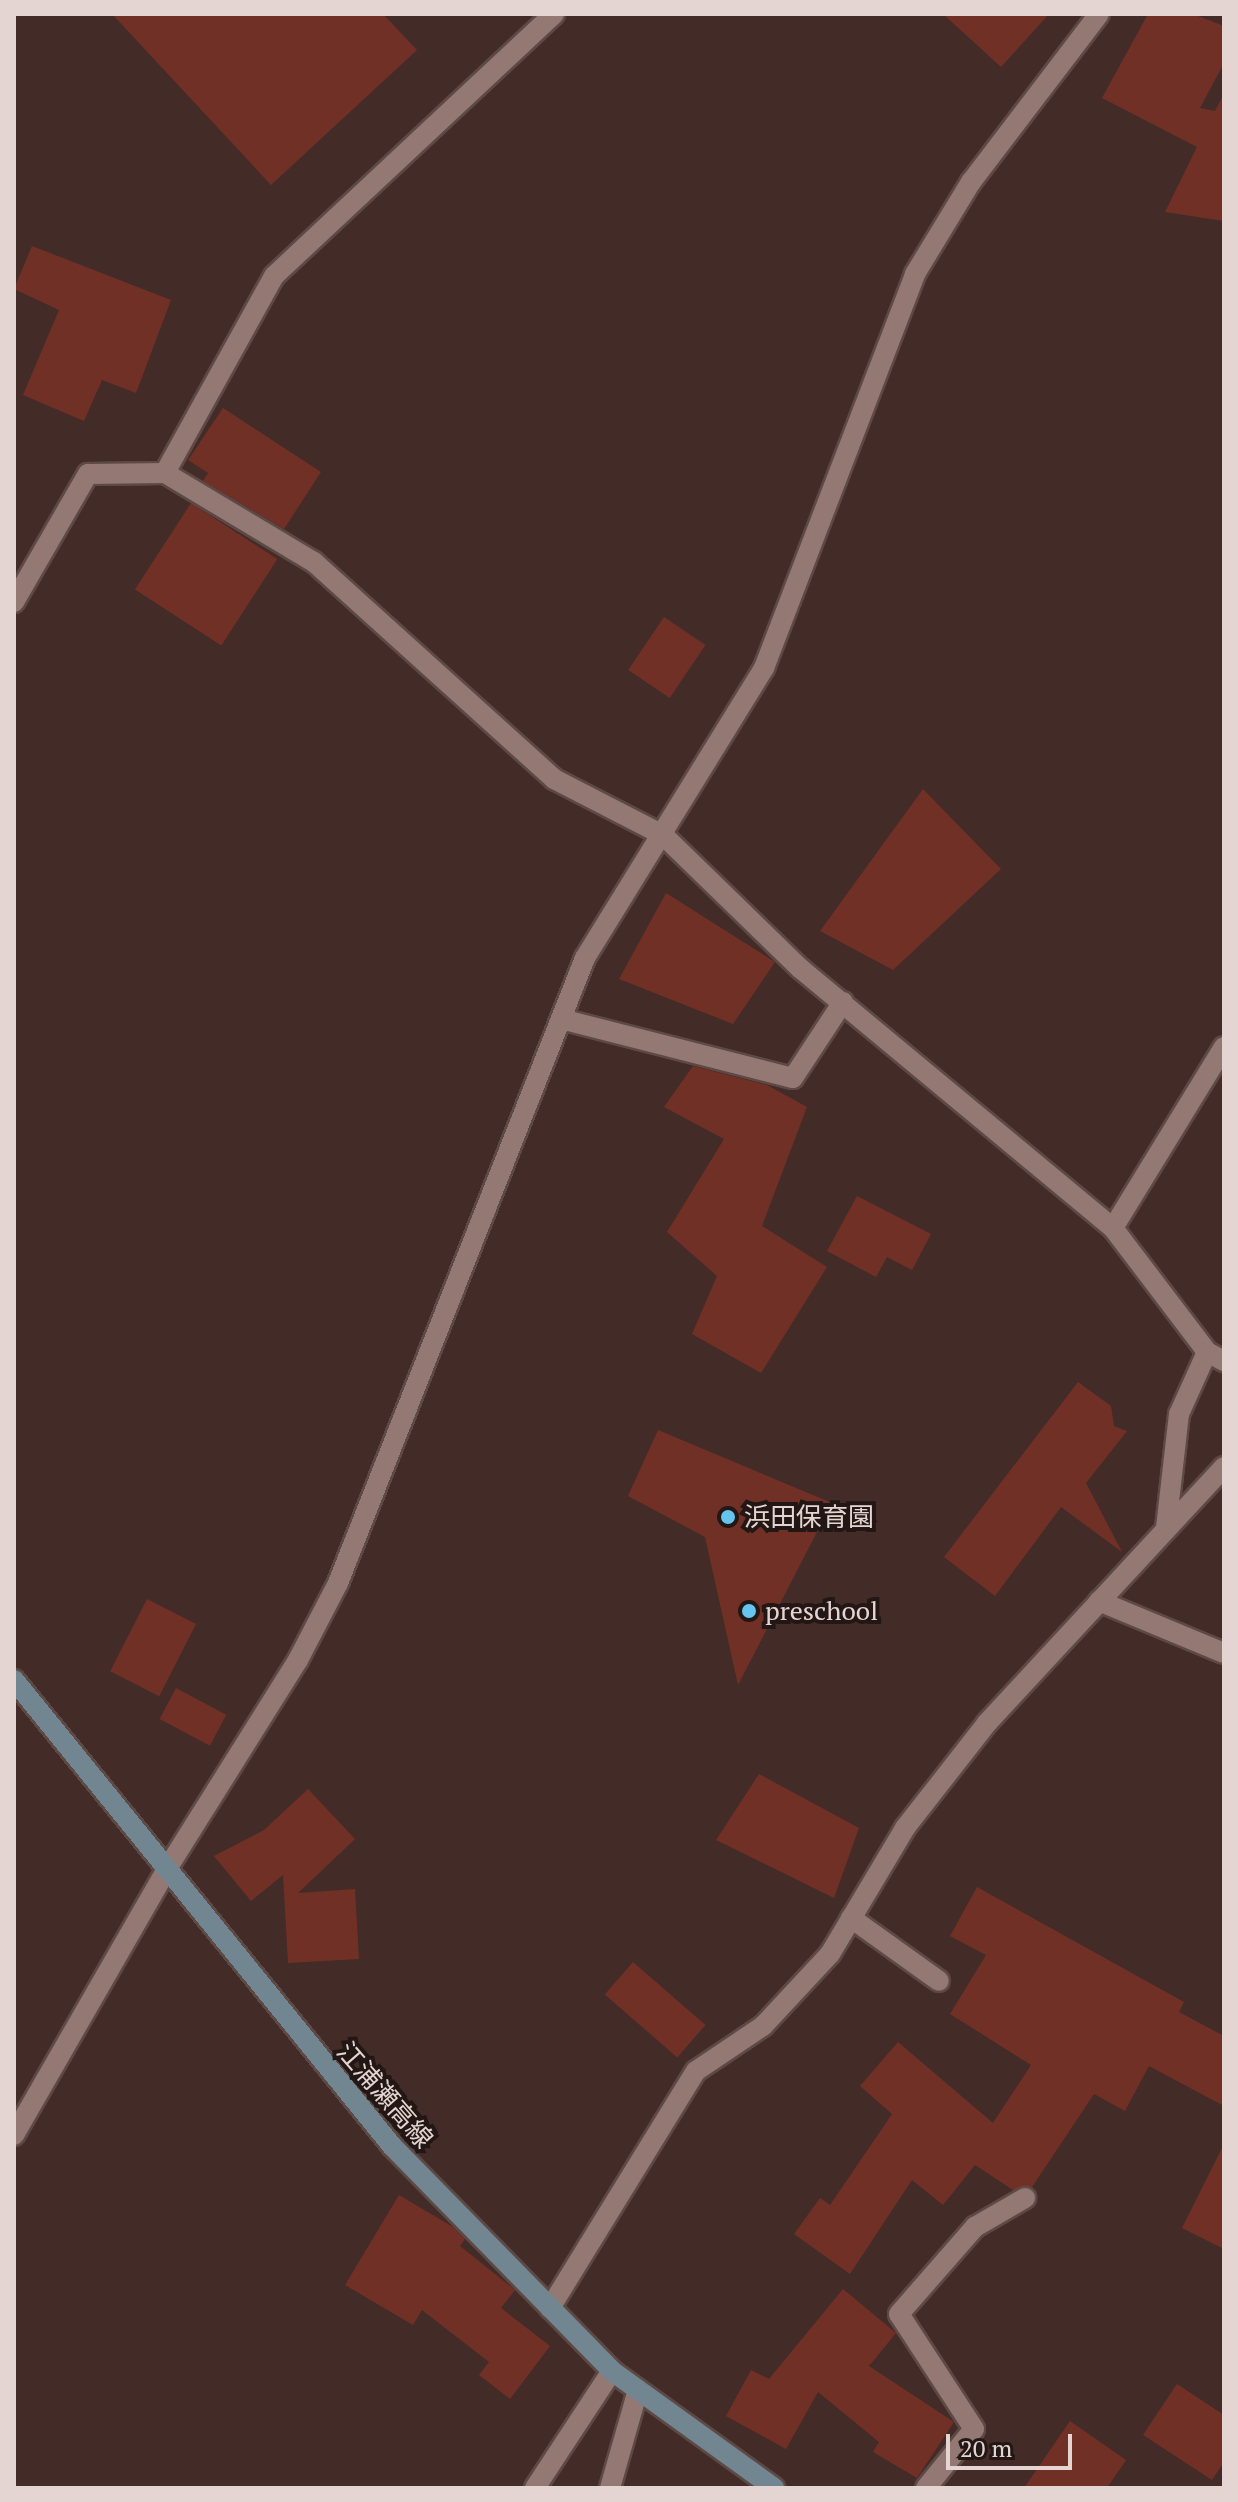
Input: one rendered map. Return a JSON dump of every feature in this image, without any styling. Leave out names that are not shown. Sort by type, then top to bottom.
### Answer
[{"type":"main road","name":"江浦瀬高線","points":[[14,1680],[165,1872],[392,2146],[612,2371],[774,2488]]},
{"type":"street","points":[[165,473],[274,276],[554,14]]},
{"type":"street","points":[[14,2135],[165,1872],[298,1660],[338,1583],[585,958],[764,668],[915,274],[971,182],[1099,14]]},
{"type":"street","points":[[14,602],[88,474],[165,473],[314,562],[554,779],[663,835],[843,1002],[1113,1228],[1215,1357],[1179,1414],[1166,1528]]},
{"type":"street","points":[[561,1019],[793,1078],[843,1002]]},
{"type":"street","points":[[1113,1228],[1224,1047]]},
{"type":"street","points":[[550,2308],[696,2071],[763,2026],[830,1954],[905,1828],[959,1758],[1224,1467]]},
{"type":"street","points":[[1099,1601],[1224,1653]]},
{"type":"street","points":[[851,1918],[939,1981]]},
{"type":"street","points":[[926,2488],[974,2429],[899,2314],[975,2227],[1025,2198]]},
{"type":"street","points":[[535,2488],[612,2371]]},
{"type":"street","points":[[610,2488],[638,2390]]},
{"type":"building","points":[[112,14],[383,14],[417,50],[271,185]]},
{"type":"building","points":[[943,14],[1049,14],[1001,67]]},
{"type":"building","points":[[1148,14],[1193,14],[1224,26],[1224,63],[1200,108],[1215,111],[1224,94],[1224,221],[1165,212],[1197,147],[1102,98]]},
{"type":"building","points":[[32,246],[171,300],[136,393],[102,380],[84,421],[23,395],[59,310],[14,289]]},
{"type":"building","points":[[223,408],[321,472],[284,529],[203,481],[208,473],[188,460]]},
{"type":"building","points":[[191,503],[277,559],[221,645],[135,589]]},
{"type":"building","points":[[664,617],[705,645],[670,698],[628,670]]},
{"type":"building","points":[[923,789],[1001,869],[893,970],[820,931]]},
{"type":"building","points":[[666,893],[775,962],[733,1024],[619,979]]},
{"type":"building","points":[[693,1066],[767,1085],[807,1107],[762,1226],[827,1267],[761,1373],[692,1334],[717,1276],[667,1232],[724,1139],[664,1107]]},
{"type":"building","points":[[857,1196],[931,1234],[912,1270],[887,1257],[876,1277],[827,1251]]},
{"type":"building","points":[[1078,1382],[1111,1406],[1114,1426],[1127,1431],[1086,1483],[1122,1552],[1061,1507],[995,1596],[944,1557]]},
{"type":"building","name":"preschool","points":[[658,1430],[832,1503],[738,1685],[705,1537],[628,1496]]},
{"type":"building","points":[[147,1599],[196,1624],[159,1696],[110,1671]]},
{"type":"building","points":[[176,1688],[226,1715],[210,1746],[160,1719]]},
{"type":"building","points":[[759,1774],[859,1828],[834,1898],[716,1840]]},
{"type":"building","points":[[308,1789],[355,1839],[298,1893],[355,1889],[359,1959],[288,1963],[283,1875],[251,1901],[214,1856],[264,1830]]},
{"type":"building","points":[[977,1887],[1184,2002],[1179,2012],[1224,2036],[1224,2106],[1149,2066],[1125,2111],[1094,2094],[1032,2187],[1013,2190],[975,2165],[943,2205],[912,2180],[850,2274],[794,2234],[820,2198],[830,2205],[892,2114],[860,2086],[898,2042],[993,2123],[1031,2065],[950,2014],[986,1955],[950,1936]]},
{"type":"building","points":[[633,1962],[705,2025],[677,2057],[605,1994]]},
{"type":"building","points":[[1224,2144],[1224,2249],[1182,2228]]},
{"type":"building","points":[[399,2195],[453,2227],[465,2239],[460,2246],[515,2290],[501,2308],[550,2346],[510,2399],[479,2375],[489,2362],[422,2310],[413,2325],[345,2285]]},
{"type":"building","points":[[843,2289],[896,2333],[869,2366],[954,2422],[917,2478],[873,2452],[879,2442],[818,2392],[786,2449],[726,2416],[751,2370],[769,2379]]},
{"type":"building","points":[[1177,2384],[1224,2415],[1224,2462],[1212,2480],[1143,2435]]},
{"type":"building","points":[[1070,2421],[1126,2460],[1107,2488],[1024,2488]]},
{"type":"place","name":"浜田保育園","points":[[728,1517]]},
{"type":"place","name":"preschool","points":[[749,1611]]}]
